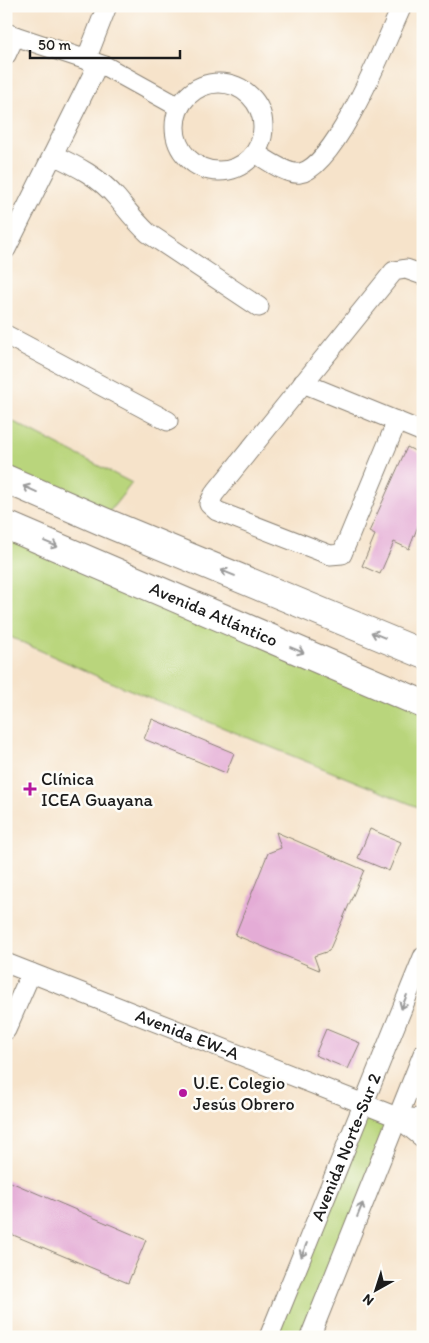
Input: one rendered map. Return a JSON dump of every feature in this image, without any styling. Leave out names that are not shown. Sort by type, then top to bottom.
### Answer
[{"type":"main road","points":[[6,479],[102,521],[423,654]]},
{"type":"main road","name":"Avenida Atlántico","points":[[6,525],[423,704]]},
{"type":"street","points":[[6,250],[53,155],[92,62],[107,6]]},
{"type":"street","points":[[255,153],[298,174],[311,169],[322,160],[347,122],[402,6]]},
{"type":"street","points":[[6,55],[11,34],[124,75],[179,107]]},
{"type":"street","points":[[212,83],[226,84],[239,88],[251,97],[260,110],[261,140],[255,153],[244,163],[230,169],[216,171],[201,167],[189,159],[180,148],[176,135],[175,121],[179,107],[187,96],[198,88],[212,83]]},
{"type":"street","points":[[53,155],[84,170],[116,198],[135,222],[148,233],[259,307]]},
{"type":"street","points":[[397,421],[342,554],[330,554],[211,507],[210,500],[214,494],[394,271],[406,269],[423,275]]},
{"type":"street","points":[[6,335],[168,422]]},
{"type":"street","points":[[303,383],[423,432]]},
{"type":"street","name":"Avenida Norte-Sur 2","points":[[269,1337],[423,957]]},
{"type":"street","name":"Avenida EW-A","points":[[6,962],[397,1117]]},
{"type":"street","points":[[6,1030],[30,972]]},
{"type":"street","points":[[310,1337],[423,1054]]},
{"type":"street","points":[[397,1117],[423,1119]]},
{"type":"street","points":[[397,1117],[423,1138]]},
{"type":"green space","points":[[6,418],[132,483],[102,521],[6,479]]},
{"type":"green space","points":[[6,525],[423,704],[423,809],[101,678],[6,635]]},
{"type":"green space","points":[[363,1103],[397,1117],[310,1337],[269,1337]]},
{"type":"building","points":[[407,447],[423,455],[423,513],[409,549],[394,542],[380,574],[362,566],[375,535],[369,532]]},
{"type":"building","points":[[152,719],[234,753],[226,773],[144,739]]},
{"type":"building","points":[[370,829],[401,842],[389,871],[358,858]]},
{"type":"building","points":[[276,832],[364,870],[329,951],[314,956],[319,970],[235,935],[268,853],[281,848]]},
{"type":"building","points":[[326,1029],[360,1043],[348,1069],[315,1055]]},
{"type":"building","points":[[6,1180],[146,1240],[128,1283],[6,1232]]},
{"type":"place","name":"Clínica ICEA Guayana","points":[[30,789]]},
{"type":"place","name":"U.E. Colegio Jesús Obrero","points":[[183,1093]]}]
